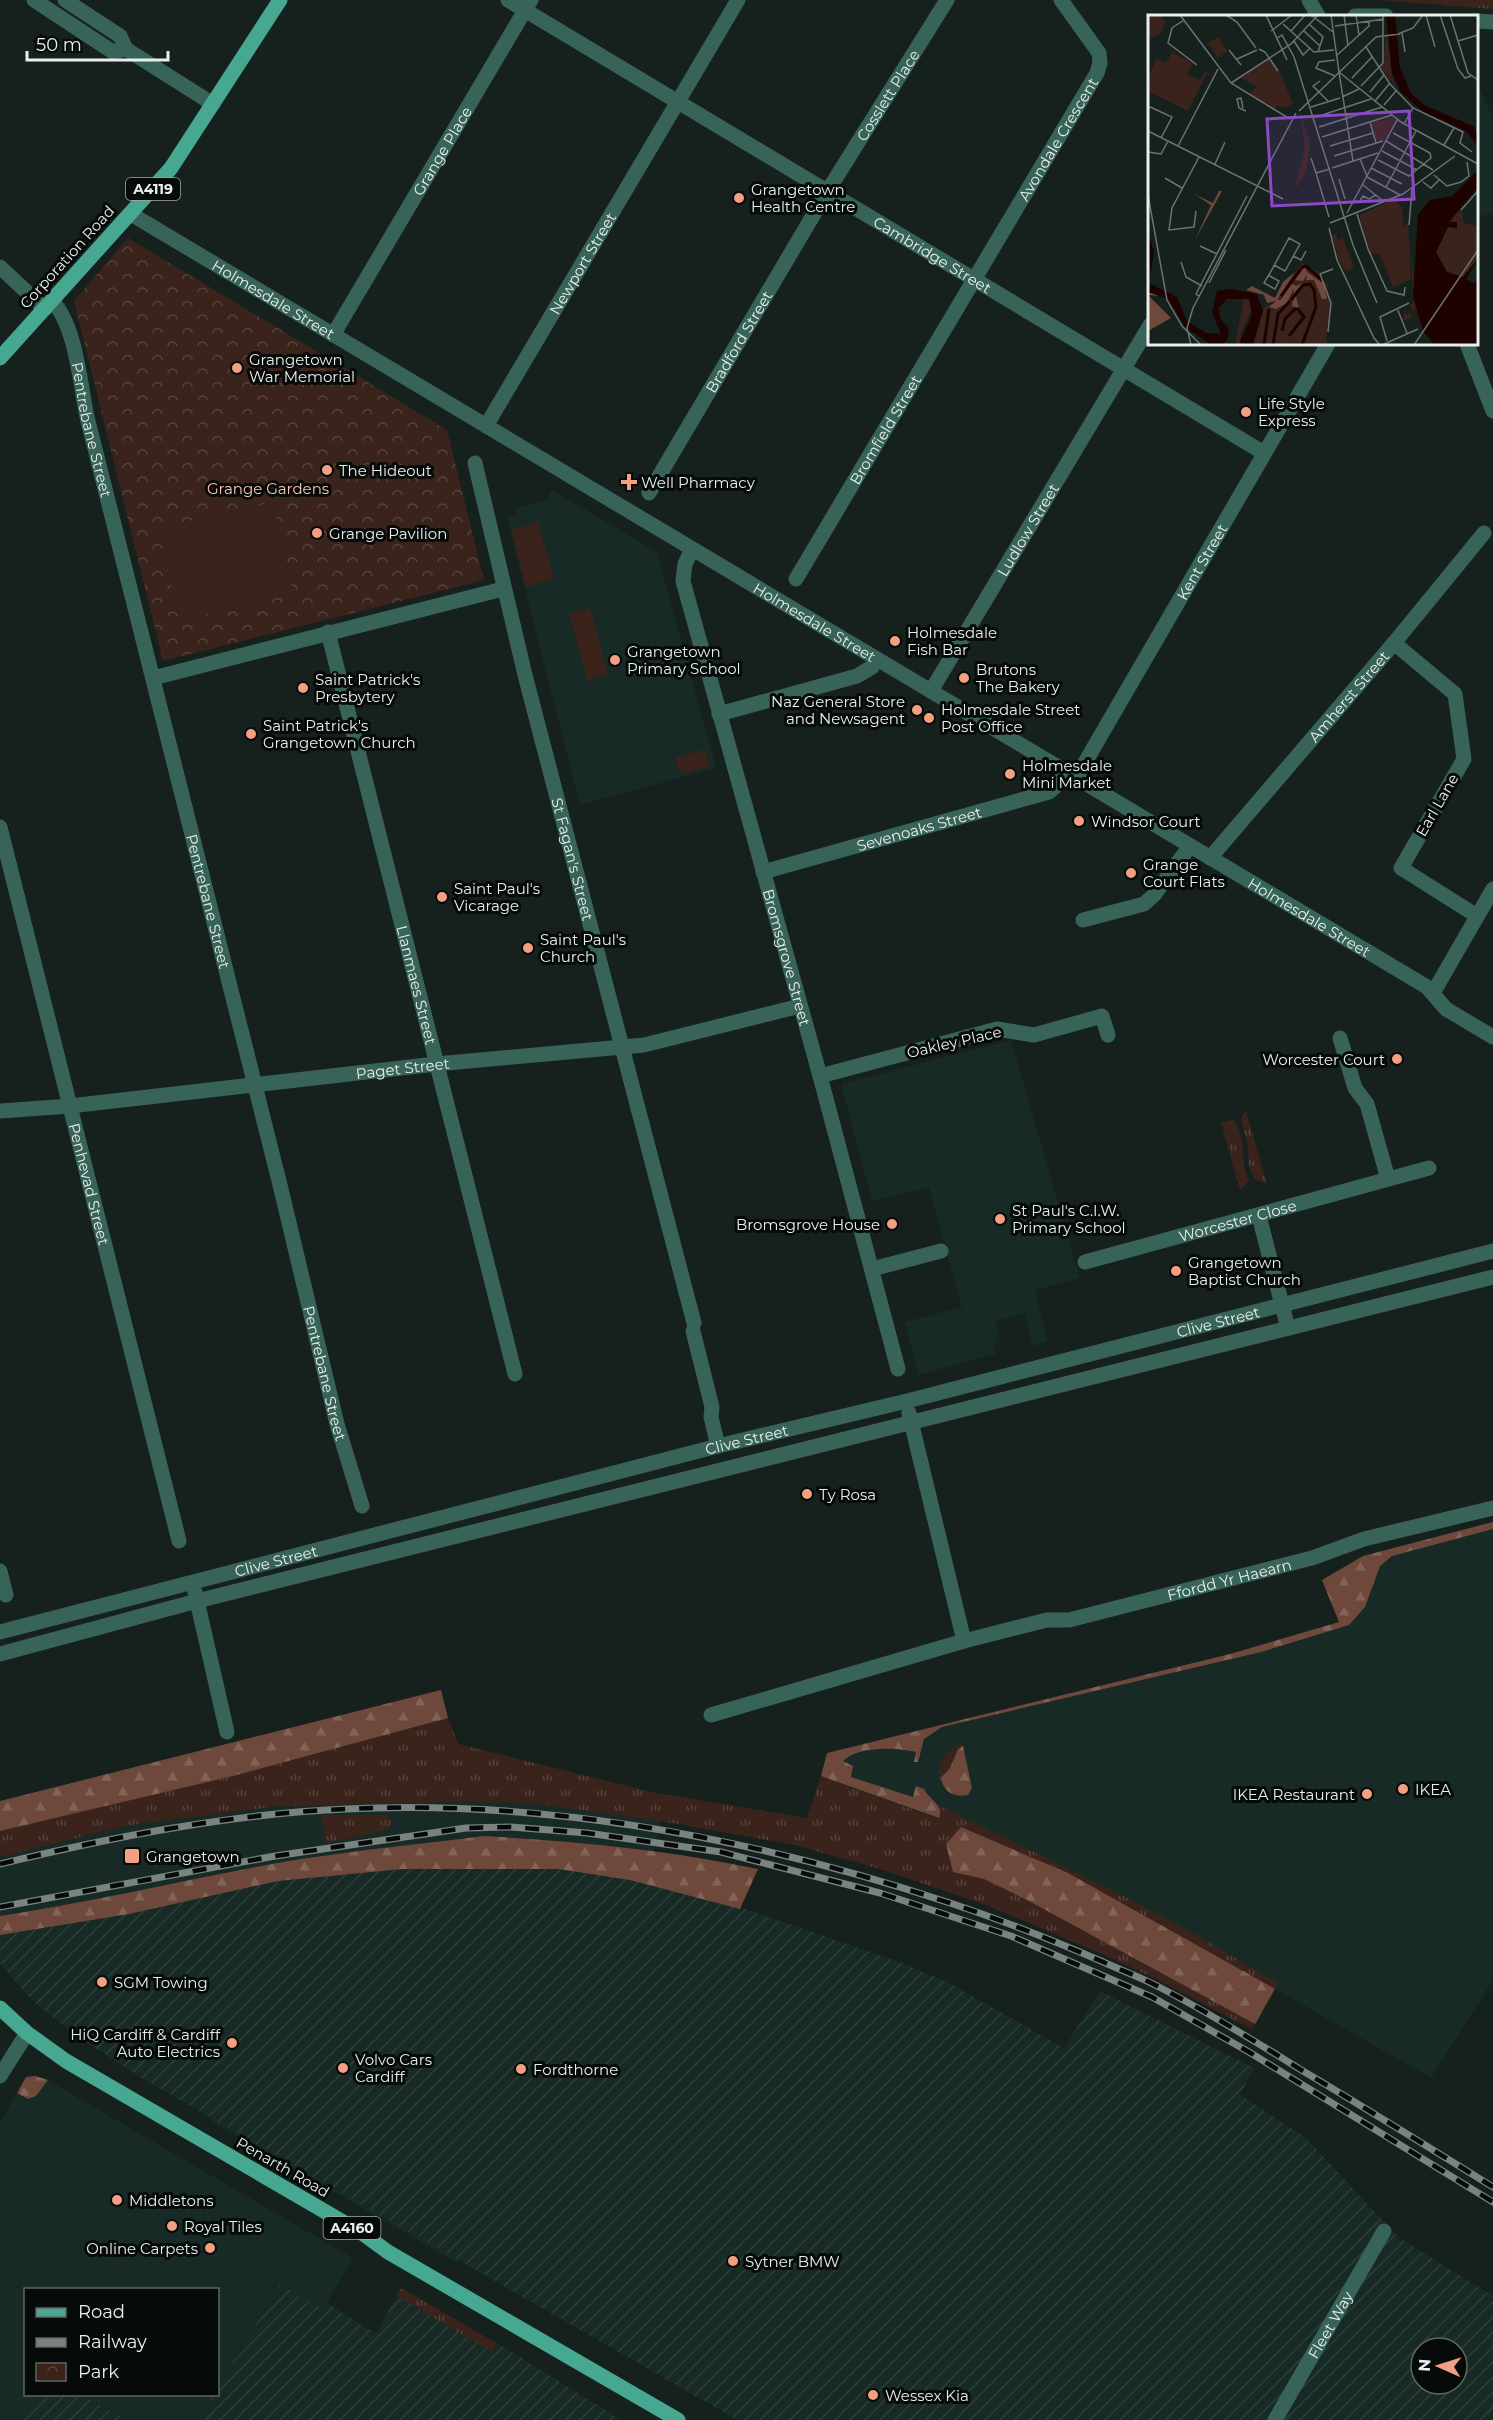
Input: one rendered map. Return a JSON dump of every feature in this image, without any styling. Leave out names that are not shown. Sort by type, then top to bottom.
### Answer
[{"type":"main road","name":"Corporation Road","points":[[0,358],[131,214],[180,155],[280,0]]},
{"type":"main road","name":"Penarth Road","points":[[0,2008],[27,2033],[73,2065],[362,2233],[388,2252],[678,2420]]},
{"type":"street","points":[[34,0],[113,52],[126,48]]},
{"type":"street","points":[[65,0],[120,36],[126,48],[213,104]]},
{"type":"street","name":"Cambridge Street","points":[[508,0],[528,5],[678,101],[1264,453]]},
{"type":"street","name":"Newport Street","points":[[486,426],[738,0]]},
{"type":"street","name":"Cosslett Place","points":[[828,192],[947,0]]},
{"type":"street","name":"Avondale Crescent","points":[[975,279],[1097,73],[1100,63],[1099,53],[1061,0]]},
{"type":"street","points":[[1309,0],[1317,15]]},
{"type":"street","name":"Grange Place","points":[[333,335],[528,5]]},
{"type":"street","points":[[1478,21],[1493,22]]},
{"type":"street","name":"Bradford Street","points":[[649,493],[828,192]]},
{"type":"street","name":"Holmesdale Street","points":[[131,214],[1427,987],[1446,1009],[1493,1037]]},
{"type":"street","name":"Pentrebane Street","points":[[0,267],[64,317],[87,417],[255,1084],[337,1425],[362,1506]]},
{"type":"street","name":"Bromfield Street","points":[[796,579],[975,279]]},
{"type":"street","name":"Ludlow Street","points":[[931,691],[1148,327]]},
{"type":"street","name":"Kent Street","points":[[1071,775],[1327,345]]},
{"type":"street","points":[[1467,345],[1493,411]]},
{"type":"street","name":"St Fagan's Street","points":[[475,463],[503,589],[693,1327],[712,1407],[711,1417],[718,1446]]},
{"type":"street","name":"Amherst Street","points":[[1210,858],[1394,644],[1484,533]]},
{"type":"street","name":"Bromsgrove Street","points":[[692,549],[685,564],[683,581],[820,1076],[898,1369]]},
{"type":"street","points":[[153,678],[503,589]]},
{"type":"street","name":"Llanmaes Street","points":[[328,632],[515,1374]]},
{"type":"street","name":"Earl Lane","points":[[1394,644],[1455,694],[1464,759],[1401,868],[1477,916]]},
{"type":"street","points":[[719,714],[857,676],[872,667],[877,659]]},
{"type":"street","name":"Sevenoaks Street","points":[[763,872],[1049,792],[1071,775]]},
{"type":"street","name":"Penhevad Street","points":[[0,827],[180,1541]]},
{"type":"street","points":[[1083,920],[1144,904],[1154,895],[1190,846]]},
{"type":"street","points":[[1433,993],[1493,889]]},
{"type":"street","name":"Paget Street","points":[[0,1111],[70,1106],[436,1064],[622,1048],[644,1045],[800,1006]]},
{"type":"street","name":"Oakley Place","points":[[820,1076],[997,1029],[1034,1035],[1102,1016],[1108,1035]]},
{"type":"street","points":[[1340,1038],[1355,1088],[1367,1104],[1388,1179]]},
{"type":"street","name":"Worcester Close","points":[[1085,1262],[1429,1168]]},
{"type":"street","points":[[1259,1216],[1288,1328]]},
{"type":"street","points":[[872,1269],[941,1251]]},
{"type":"street","name":"Clive Street","points":[[8,1630],[718,1446],[907,1401],[1493,1251]]},
{"type":"street","name":"Clive Street","points":[[0,1654],[197,1601],[1493,1277]]},
{"type":"street","points":[[907,1401],[944,1548],[964,1641]]},
{"type":"street","name":"Ffordd Yr Haearn","points":[[711,1715],[964,1641],[1047,1620],[1069,1620],[1312,1558],[1364,1539],[1493,1508]]},
{"type":"street","points":[[0,1570],[6,1595]]},
{"type":"street","points":[[193,1582],[226,1732]]},
{"type":"street","points":[[8,1630],[20,1649]]},
{"type":"street","points":[[0,2076],[27,2033]]},
{"type":"street","name":"Fleet Way","points":[[1275,2420],[1384,2231]]},
{"type":"shaded area","points":[[1478,85],[1493,119],[1493,213],[1478,217]]},
{"type":"shaded area","name":"Grangetown Primary School","points":[[552,490],[657,552],[716,768],[580,805],[507,518],[516,515],[515,508],[545,501]]},
{"type":"shaded area","name":"St Paul's C.I.W. Primary School","points":[[1011,1040],[1080,1278],[1035,1290],[1048,1342],[1032,1346],[1025,1313],[996,1321],[1000,1342],[993,1344],[996,1354],[918,1375],[905,1322],[962,1307],[929,1188],[872,1201],[841,1084]]},
{"type":"shaded area","points":[[1493,1522],[1493,1980],[1431,2078],[1240,1969],[961,1827],[821,1776],[827,1753],[1230,1654],[1339,1622],[1322,1580],[1363,1556]]},
{"type":"shaded area","points":[[448,1718],[458,1744],[651,1792],[661,1821],[648,1875],[484,2221],[457,2263],[211,2121],[217,2109],[129,1914],[0,1935],[0,1831],[233,1776]]},
{"type":"shaded area","points":[[550,1863],[693,1891],[905,1964],[949,1983],[1064,2048],[1100,1991],[1254,2068],[1240,2095],[1305,2137],[1398,2237],[1493,2296],[1493,2420],[737,2420],[140,2077],[75,2035],[41,2008],[0,1963],[0,1935],[129,1914],[278,1881],[403,1869]]},
{"type":"shaded area","points":[[35,2076],[48,2080],[353,2258],[323,2310],[280,2284],[219,2385],[219,2288],[24,2288],[24,2396],[34,2396],[21,2420],[0,2420],[0,2123],[26,2077]]},
{"type":"shaded area","points":[[280,2284],[323,2309],[327,2303],[376,2334],[401,2288],[517,2355],[621,2420],[198,2420],[212,2396],[219,2396],[219,2385]]},
{"type":"shaded area","points":[[34,2396],[84,2396],[126,2420],[20,2420]]},
{"type":"shaded area","points":[[84,2396],[212,2396],[198,2420],[126,2420]]},
{"type":"green space","points":[[1379,0],[1493,0],[1493,9]]},
{"type":"green space","name":"Grange Gardens","points":[[128,238],[447,430],[484,580],[163,661],[74,301]]},
{"type":"green space","points":[[272,502],[294,594],[180,621],[158,529]]},
{"type":"green space","points":[[538,522],[554,579],[526,587],[511,530]]},
{"type":"green space","points":[[590,608],[608,674],[587,680],[569,614]]},
{"type":"green space","points":[[705,749],[710,766],[680,774],[675,758]]},
{"type":"green space","points":[[1249,1111],[1247,1114],[1267,1184],[1254,1179],[1249,1166],[1248,1146],[1241,1118]]},
{"type":"green space","points":[[1234,1120],[1242,1142],[1244,1165],[1249,1180],[1240,1191],[1221,1122]]},
{"type":"green space","points":[[1493,1522],[1493,1529],[1392,1556],[1380,1566],[1365,1607],[1349,1625],[1261,1652],[942,1727],[924,1739],[918,1762],[914,1762],[916,1752],[898,1749],[867,1750],[849,1756],[843,1761],[853,1766],[851,1777],[913,1797],[916,1786],[924,1789],[938,1806],[939,1818],[821,1776],[827,1753],[1230,1654],[1339,1622],[1322,1580],[1363,1556]]},
{"type":"green space","points":[[441,1690],[448,1718],[233,1776],[0,1831],[0,1801]]},
{"type":"green space","points":[[448,1718],[458,1744],[651,1792],[807,1818],[821,1776],[939,1819],[940,1806],[1118,1893],[1278,1983],[1275,1989],[1068,1873],[962,1827],[953,1872],[984,1879],[1027,1900],[1255,2024],[1251,2029],[1156,1979],[986,1905],[880,1869],[795,1845],[661,1821],[530,1803],[454,1802],[279,1806],[124,1826],[0,1857],[0,1831],[233,1776]]},
{"type":"green space","points":[[962,1742],[963,1746],[958,1749],[950,1768],[941,1778],[942,1786],[939,1771],[942,1760],[950,1750]]},
{"type":"green space","points":[[963,1746],[972,1788],[968,1795],[959,1796],[950,1793],[944,1787],[941,1778],[950,1768],[958,1749]]},
{"type":"green space","points":[[321,1815],[387,1815],[393,1822],[387,1830],[326,1843]]},
{"type":"green space","points":[[961,1827],[1068,1873],[1275,1989],[1255,2024],[1027,1900],[984,1879],[953,1872],[946,1844]]},
{"type":"green space","points":[[484,1836],[622,1847],[758,1869],[740,1909],[630,1880],[558,1869],[403,1869],[278,1881],[129,1914],[0,1935],[0,1916],[295,1860]]},
{"type":"green space","points":[[35,2076],[48,2080],[36,2096],[28,2099],[17,2093],[26,2077]]},
{"type":"green space","points":[[401,2288],[496,2343],[492,2352],[397,2296]]},
{"type":"railway","points":[[0,1864],[171,1828],[258,1816],[345,1809],[500,1810],[653,1828],[729,1843],[804,1860],[953,1904],[1046,1938],[1145,1980],[1232,2028],[1493,2187]]},
{"type":"railway","points":[[0,1907],[275,1856],[466,1828],[511,1827],[587,1833],[721,1852],[880,1893],[1011,1936],[1152,1997],[1249,2052],[1493,2202]]},
{"type":"place","name":"Grangetown Health Centre","points":[[739,198]]},
{"type":"place","name":"Grangetown War Memorial","points":[[237,368]]},
{"type":"place","name":"Life Style Express","points":[[1246,412]]},
{"type":"place","name":"The Hideout","points":[[327,470]]},
{"type":"place","name":"Well Pharmacy","points":[[629,482]]},
{"type":"place","name":"Grange Pavilion","points":[[317,533]]},
{"type":"place","name":"Holmesdale Fish Bar","points":[[895,641]]},
{"type":"place","name":"Grangetown Primary School","points":[[615,660]]},
{"type":"place","name":"Brutons The Bakery","points":[[964,678]]},
{"type":"place","name":"Saint Patrick's Presbytery","points":[[303,688]]},
{"type":"place","name":"Naz General Store and Newsagent","points":[[917,710]]},
{"type":"place","name":"Holmesdale Street Post Office","points":[[929,718]]},
{"type":"place","name":"Saint Patrick's Grangetown Church","points":[[251,734]]},
{"type":"place","name":"Holmesdale Mini Market","points":[[1010,774]]},
{"type":"place","name":"Windsor Court","points":[[1079,821]]},
{"type":"place","name":"Grange Court Flats","points":[[1131,873]]},
{"type":"place","name":"Saint Paul's Vicarage","points":[[442,897]]},
{"type":"place","name":"Saint Paul's Church","points":[[528,948]]},
{"type":"place","name":"Worcester Court","points":[[1397,1059]]},
{"type":"place","name":"St Paul's C.I.W. Primary School","points":[[1000,1219]]},
{"type":"place","name":"Bromsgrove House","points":[[892,1224]]},
{"type":"place","name":"Grangetown Baptist Church","points":[[1176,1271]]},
{"type":"place","name":"Ty Rosa","points":[[807,1494]]},
{"type":"place","name":"IKEA","points":[[1403,1789]]},
{"type":"place","name":"IKEA Restaurant","points":[[1367,1794]]},
{"type":"place","name":"Grangetown","points":[[132,1856]]},
{"type":"place","name":"SGM Towing","points":[[102,1982]]},
{"type":"place","name":"HiQ Cardiff & Cardiff Auto Electrics","points":[[232,2043]]},
{"type":"place","name":"Volvo Cars Cardiff","points":[[343,2068]]},
{"type":"place","name":"Fordthorne","points":[[521,2069]]},
{"type":"place","name":"Middletons","points":[[117,2200]]},
{"type":"place","name":"Royal Tiles","points":[[172,2226]]},
{"type":"place","name":"Online Carpets","points":[[210,2248]]},
{"type":"place","name":"Sytner BMW","points":[[733,2261]]},
{"type":"place","name":"Wessex Kia","points":[[873,2395]]}]
